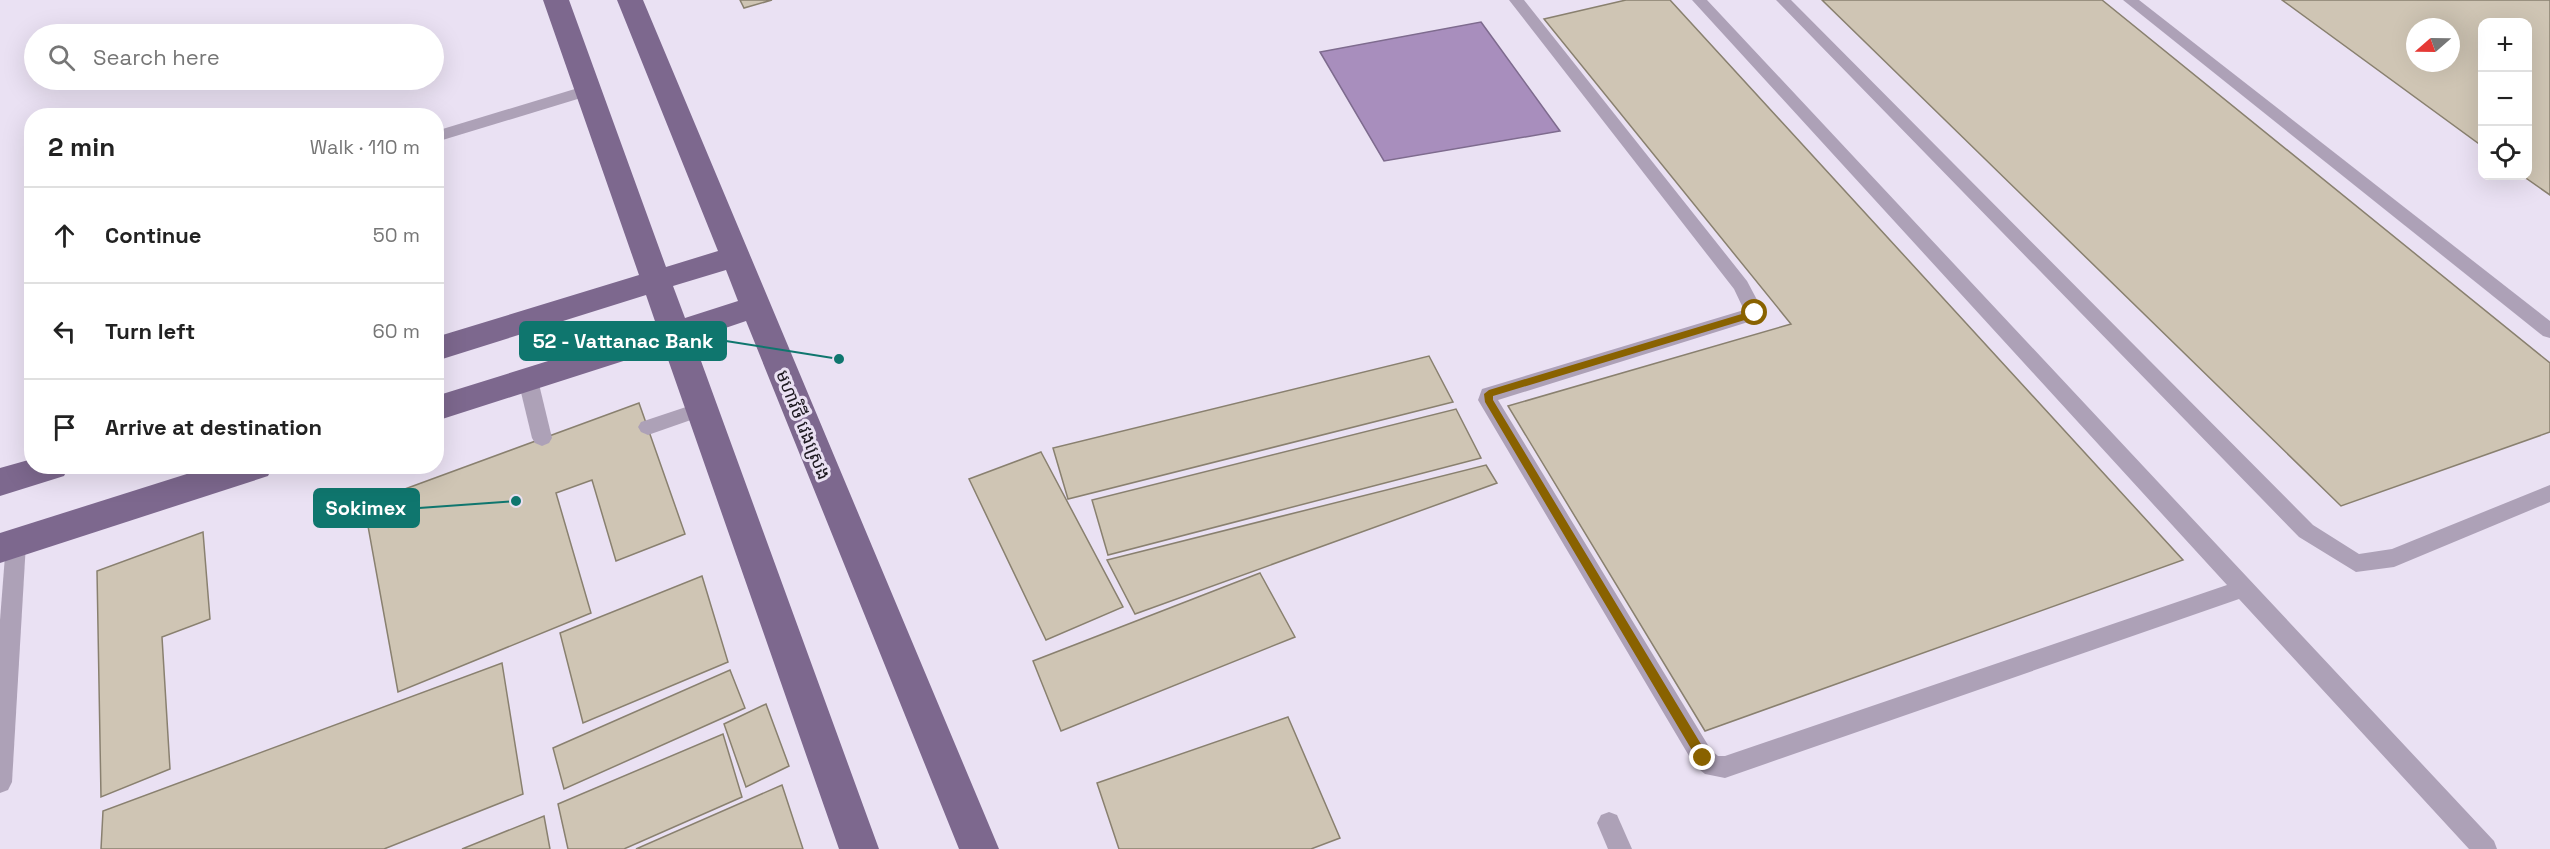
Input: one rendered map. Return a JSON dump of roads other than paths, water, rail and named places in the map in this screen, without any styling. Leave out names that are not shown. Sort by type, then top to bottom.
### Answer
[{"type":"main road","points":[[556,0],[859,849]]},
{"type":"main road","name":"មហាវិថី វេងស្រេង","points":[[630,0],[979,849]]},
{"type":"main road","points":[[444,347],[735,256]]},
{"type":"main road","points":[[444,406],[755,307]]},
{"type":"main road","points":[[0,482],[26,474]]},
{"type":"main road","points":[[8,545],[231,474]]},
{"type":"lane","points":[[1516,0],[1742,286],[1755,313],[1489,394],[1488,400],[1703,758],[1713,766],[1725,767],[2244,588]]},
{"type":"lane","points":[[1699,0],[2485,849]]},
{"type":"lane","points":[[1783,0],[2306,531],[2356,563],[2394,558],[2550,493]]},
{"type":"lane","points":[[2130,0],[2550,332]]},
{"type":"lane","points":[[444,135],[588,90]]},
{"type":"lane","points":[[528,380],[542,438]]},
{"type":"lane","points":[[648,427],[701,409]]},
{"type":"lane","points":[[0,782],[8,545]]},
{"type":"lane","points":[[1609,823],[1620,849]]},
{"type":"place","name":"52 - Vattanac Bank","points":[[839,359]]},
{"type":"place","name":"Sokimex","points":[[516,501]]}]
